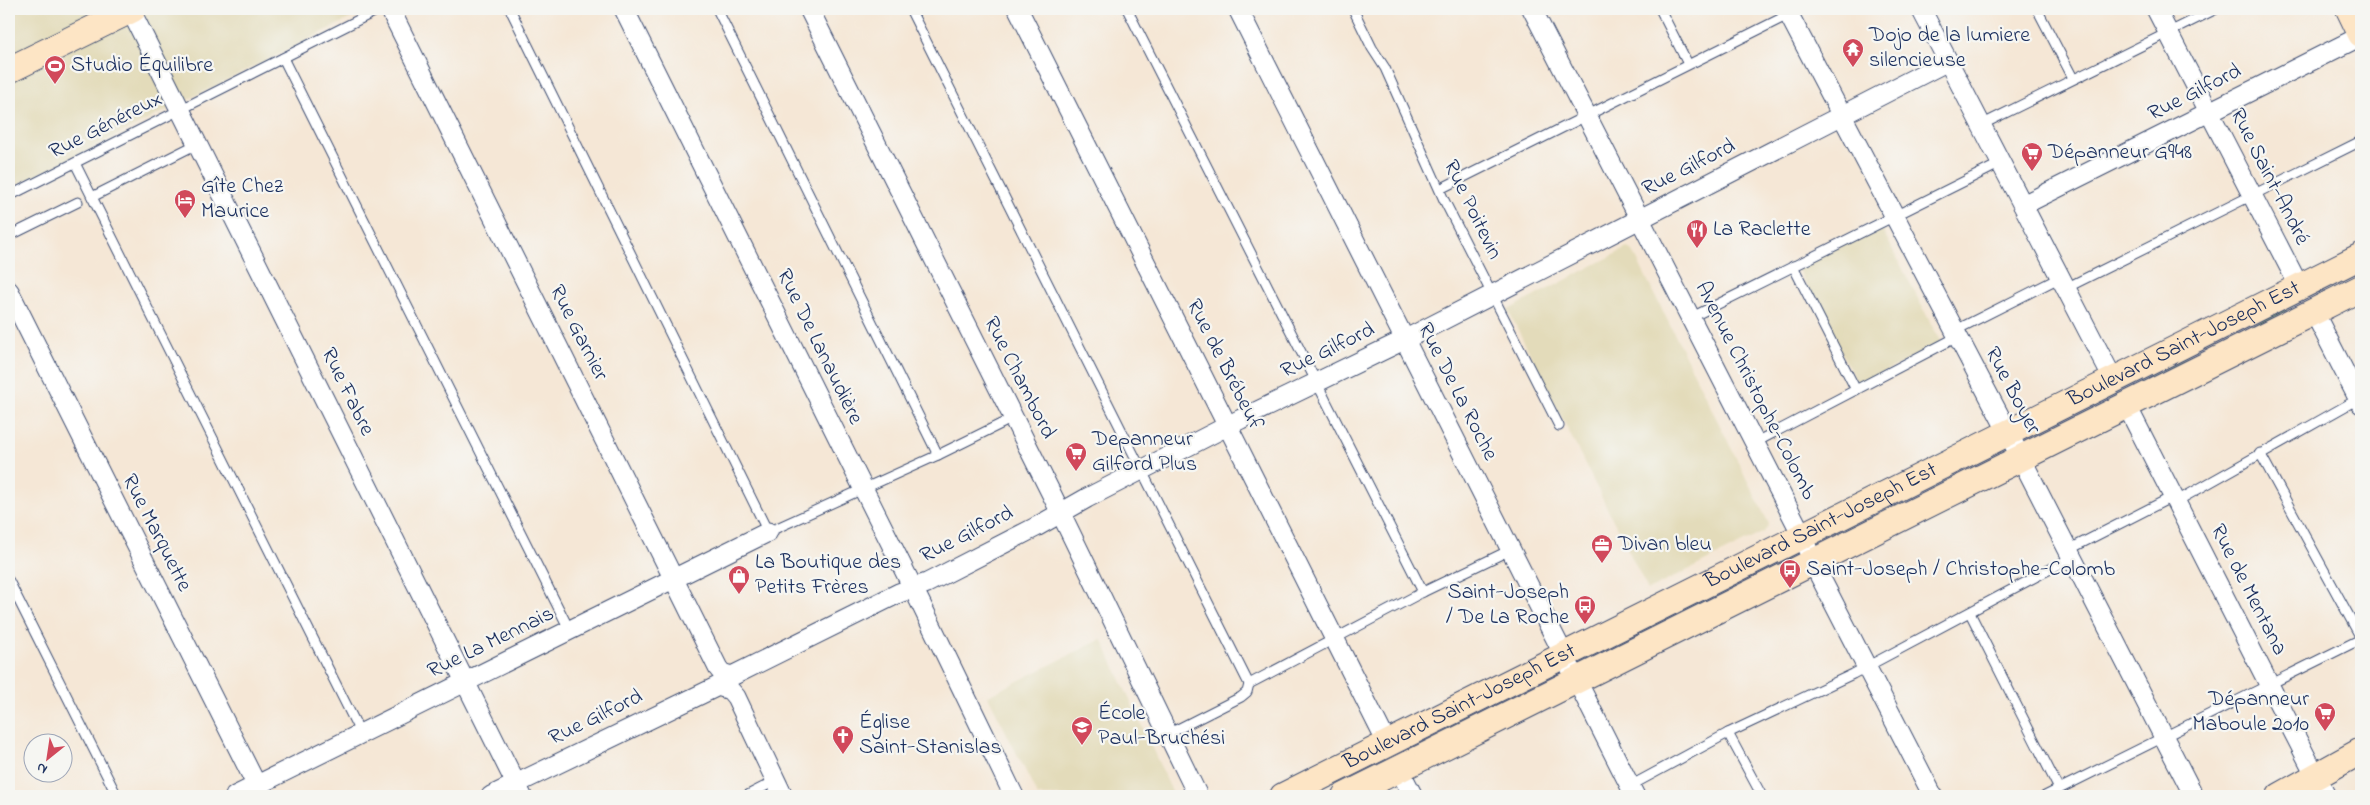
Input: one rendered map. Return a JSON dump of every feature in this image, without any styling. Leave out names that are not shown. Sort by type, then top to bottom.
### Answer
[{"type":"main road","points":[[9,70],[131,9]]},
{"type":"main road","points":[[2349,9],[2361,35]]},
{"type":"main road","name":"Boulevard Saint-Joseph Est","points":[[1283,796],[2361,256]]},
{"type":"main road","name":"Boulevard Saint-Joseph Est","points":[[1346,796],[2021,460],[2361,288]]},
{"type":"main road","points":[[2280,796],[2321,786],[2361,750]]},
{"type":"street","name":"Rue Fabre","points":[[131,9],[519,790]]},
{"type":"street","name":"Rue Garnier","points":[[390,9],[718,668],[736,697],[779,789]]},
{"type":"street","name":"Rue De Lanaudière","points":[[624,9],[1014,796]]},
{"type":"street","name":"Rue Chambord","points":[[809,9],[1061,513],[1198,796]]},
{"type":"street","name":"Rue de Brébeuf","points":[[1018,9],[1386,743]]},
{"type":"street","name":"Rue De La Roche","points":[[1238,9],[1632,791]]},
{"type":"street","name":"Avenue Christophe-Colomb","points":[[1532,9],[1802,535],[1813,563],[1933,796]]},
{"type":"street","points":[[1921,9],[2114,379]]},
{"type":"street","name":"Rue Saint-André","points":[[2156,9],[2299,286]]},
{"type":"street","name":"Rue Boyer","points":[[1792,10],[1842,116],[2008,433],[2194,796]]},
{"type":"street","name":"Rue Gilford","points":[[2023,205],[2210,113],[2361,35]]},
{"type":"street","name":"Rue Gilford","points":[[491,796],[519,790],[710,688],[900,593],[913,589],[1227,426],[1404,340],[1948,61]]},
{"type":"street","name":"Rue Marquette","points":[[9,291],[259,791]]},
{"type":"street","points":[[2314,312],[2360,402]]},
{"type":"street","name":"Rue de Mentana","points":[[2127,406],[2321,786]]},
{"type":"street","name":"Rue La Mennais","points":[[235,796],[259,791],[361,734],[768,532]]},
{"type":"street","points":[[1400,769],[1413,796]]},
{"type":"lane","name":"Rue Généreux","points":[[9,196],[380,9]]},
{"type":"lane","points":[[510,9],[768,532],[938,455],[1013,418]]},
{"type":"lane","points":[[717,9],[938,455]]},
{"type":"lane","points":[[910,9],[1249,684],[1247,692],[1241,698],[1168,734]]},
{"type":"lane","points":[[1127,9],[1423,592]]},
{"type":"lane","name":"Rue Poitevin","points":[[1353,9],[1372,48],[1386,68],[1440,189],[1559,426]]},
{"type":"lane","points":[[1660,9],[1688,64]]},
{"type":"lane","points":[[2038,9],[2073,78]]},
{"type":"lane","points":[[1981,125],[2216,9]]},
{"type":"lane","points":[[1440,189],[1792,10]]},
{"type":"lane","points":[[283,58],[570,631]]},
{"type":"lane","points":[[1754,443],[1856,390],[1955,334],[2253,196],[2361,141]]},
{"type":"lane","points":[[92,197],[197,144]]},
{"type":"lane","points":[[75,163],[361,734]]},
{"type":"lane","points":[[1690,318],[2001,163]]},
{"type":"lane","points":[[9,236],[78,202]]},
{"type":"lane","points":[[1793,266],[1856,390]]},
{"type":"lane","points":[[1632,791],[1728,733],[1867,666],[1970,613],[2069,554],[2260,452],[2360,402]]},
{"type":"lane","points":[[2046,796],[2361,638],[2260,452]]},
{"type":"lane","points":[[1249,684],[1423,592],[1510,550]]},
{"type":"lane","points":[[9,581],[117,796]]},
{"type":"lane","points":[[1970,613],[2059,789]]},
{"type":"lane","points":[[1728,733],[1762,796]]},
{"type":"lane","points":[[746,796],[779,789]]},
{"type":"shaded area","points":[[9,9],[369,9],[9,189]]},
{"type":"shaded area","points":[[1880,225],[1941,343],[1858,385],[1797,267]]},
{"type":"shaded area","points":[[1627,248],[1633,251],[1769,524],[1764,532],[1648,590],[1508,310]]},
{"type":"shaded area","name":"École Paul-Bruchési","points":[[1102,639],[1174,796],[1038,796],[988,696]]},
{"type":"green space","points":[[2286,307],[2288,311],[2140,384],[2138,382]]},
{"type":"place","name":"Dojo de la lumiere silencieuse","points":[[1853,68]]},
{"type":"place","name":"Studio Équilibre","points":[[55,85]]},
{"type":"place","name":"Dépanneur G948","points":[[2032,172]]},
{"type":"place","name":"Gîte Chez Maurice","points":[[185,219]]},
{"type":"place","name":"La Raclette","points":[[1697,249]]},
{"type":"place","name":"Depanneur Gilford Plus","points":[[1076,472]]},
{"type":"place","name":"Divan bleu","points":[[1602,564]]},
{"type":"place","name":"Saint-Joseph / Christophe-Colomb","points":[[1790,589]]},
{"type":"place","name":"La Boutique des Petits Frères","points":[[739,595]]},
{"type":"place","name":"Saint-Joseph / De La Roche","points":[[1585,625]]},
{"type":"place","name":"Dépanneur Maboule 2010","points":[[2325,732]]},
{"type":"place","name":"École Paul-Bruchési","points":[[1082,746]]},
{"type":"place","name":"Église Saint-Stanislas","points":[[843,755]]}]
